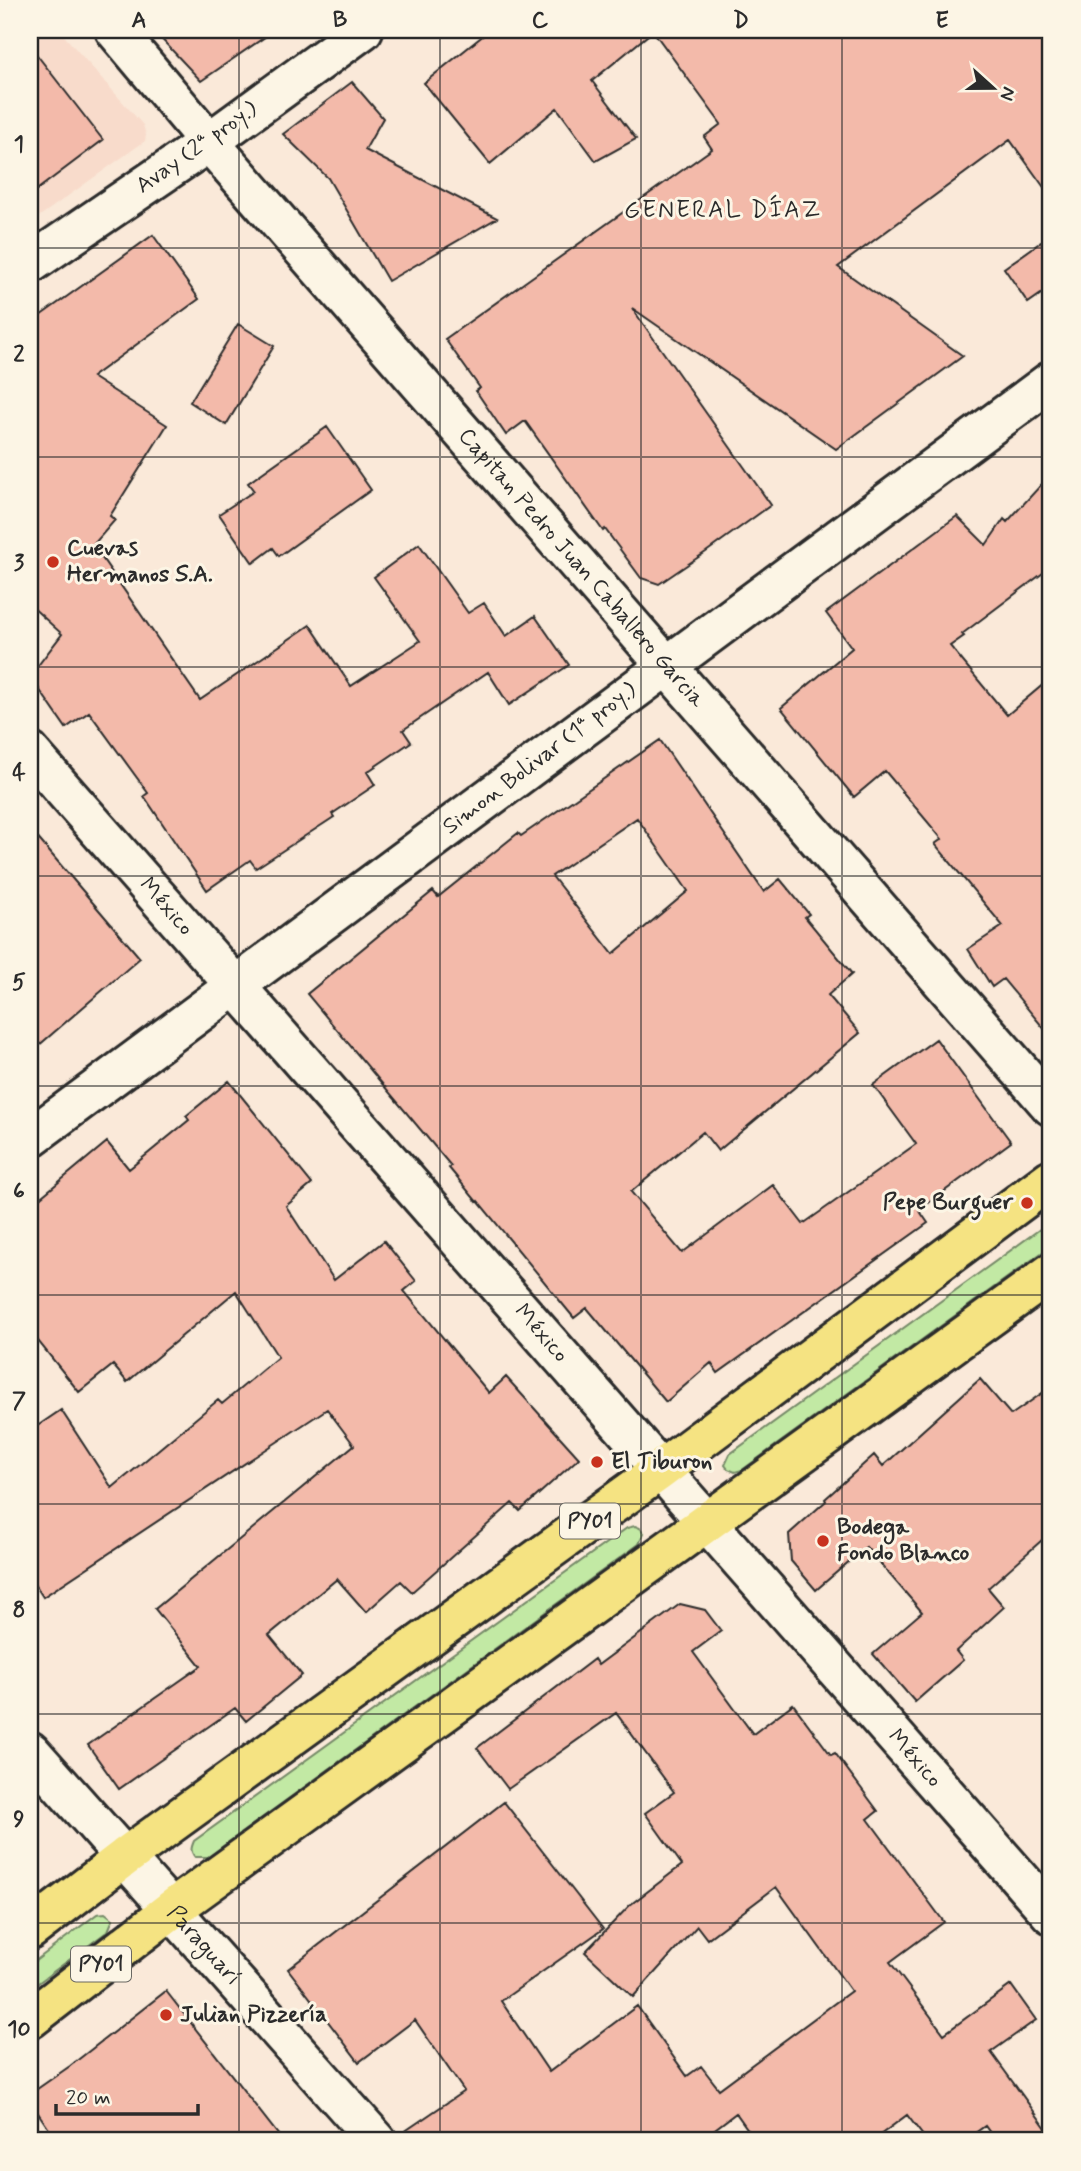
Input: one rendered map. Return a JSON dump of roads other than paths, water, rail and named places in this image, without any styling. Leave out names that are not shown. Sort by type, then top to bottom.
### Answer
[{"type":"main road","name":"PY01","points":[[30,1930],[125,1857],[659,1471],[1051,1180]]},
{"type":"main road","name":"PY01","points":[[30,2019],[172,1910],[1051,1273]]},
{"type":"street","name":"Capitan Pedro Juan Caballero Garcia","points":[[115,30],[209,142],[1051,1106]]},
{"type":"street","name":"Avay (2ª proy.)","points":[[30,264],[209,142],[363,30]]},
{"type":"street","name":"Simon Bolivar (1ª proy.)","points":[[30,1138],[1051,381]]},
{"type":"street","name":"México","points":[[30,752],[1051,1914]]},
{"type":"street","name":"Paraguarí","points":[[30,1751],[377,2141]]},
{"type":"place","name":"Cuevas Hermanos S.A.","points":[[53,562]]},
{"type":"place","name":"Pepe Burguer","points":[[1027,1203]]},
{"type":"place","name":"El Tiburon","points":[[597,1462]]},
{"type":"place","name":"Bodega Fondo Blanco","points":[[823,1541]]},
{"type":"place","name":"Julian Pizzería","points":[[166,2015]]},
{"type":"district","name":"GENERAL DÍAZ","points":[[723,210]]}]
